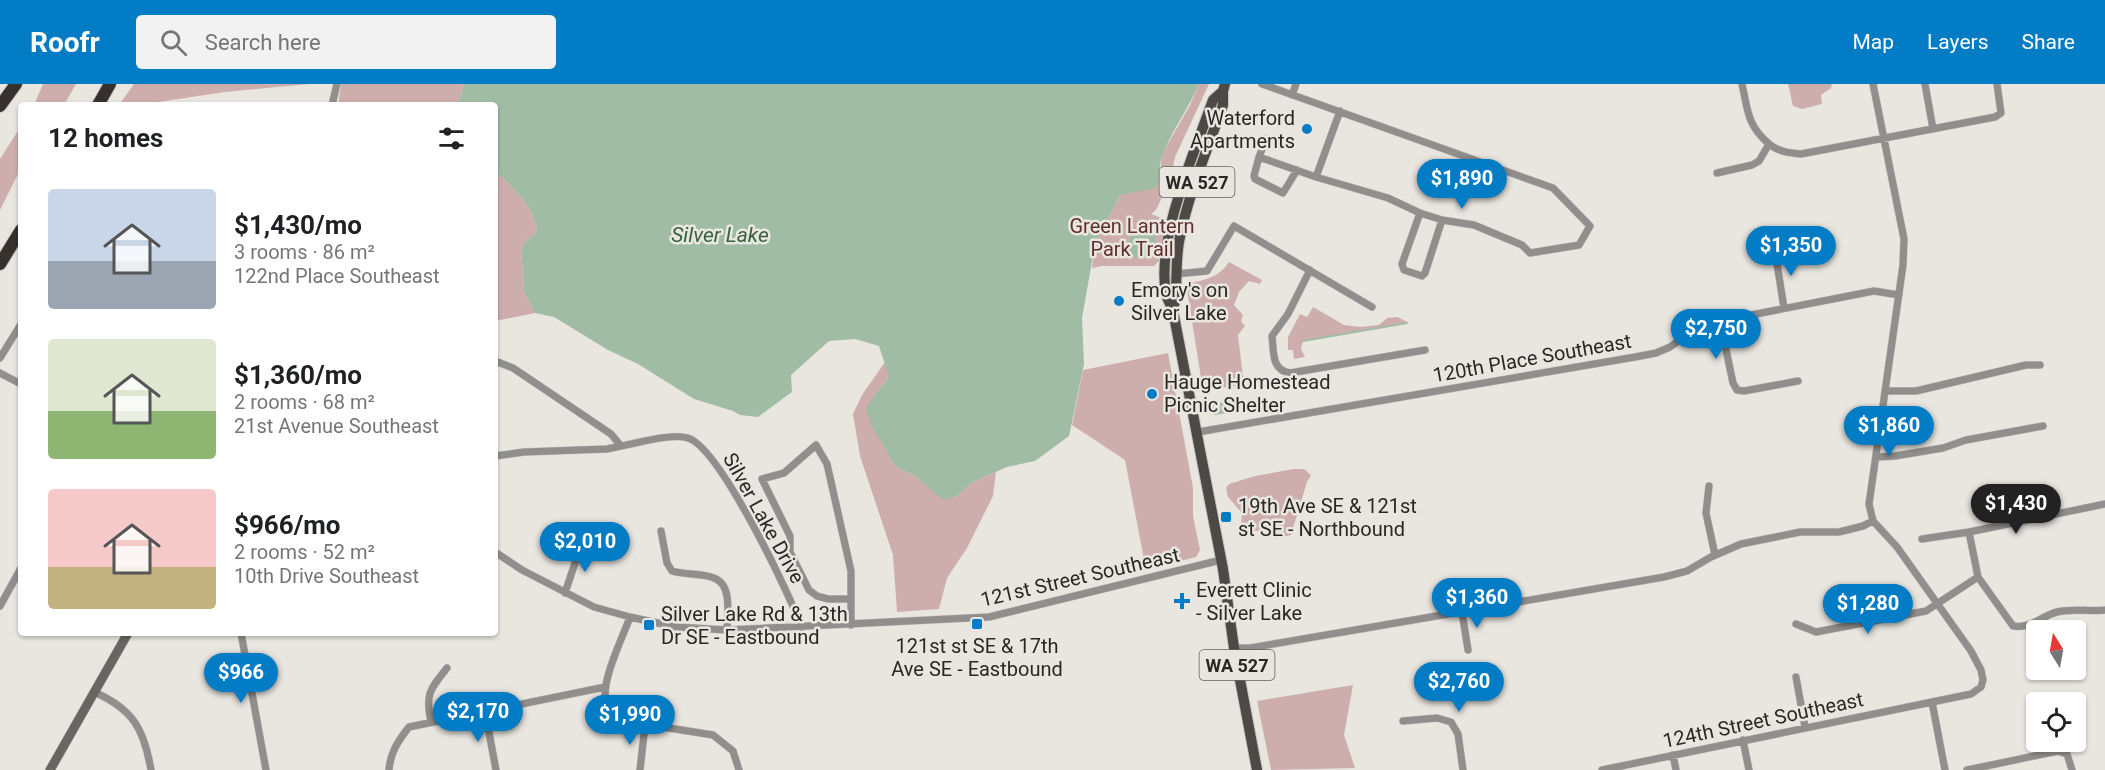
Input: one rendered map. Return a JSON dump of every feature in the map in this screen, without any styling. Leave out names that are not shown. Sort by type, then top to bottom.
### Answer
[{"type":"highway","points":[[0,104],[9,84]]},
{"type":"highway","points":[[0,104],[16,84]]},
{"type":"highway","points":[[100,102],[110,84]]},
{"type":"highway","points":[[0,264],[18,235]]},
{"type":"main road","name":"WA 527","points":[[1173,310],[1178,294],[1176,274],[1179,240],[1184,218],[1223,105],[1224,87]]},
{"type":"main road","name":"WA 527","points":[[1224,87],[1213,100],[1177,204],[1168,234],[1164,275],[1166,296],[1173,310],[1197,432],[1257,770]]},
{"type":"street","points":[[333,102],[337,84]]},
{"type":"street","points":[[1259,157],[1388,198],[1420,213],[1442,220],[1474,225],[1522,245],[1530,253],[1579,245],[1590,226],[1553,188],[1262,84]]},
{"type":"street","points":[[1292,95],[1296,84]]},
{"type":"street","points":[[1742,84],[1749,118],[1756,133],[1775,149],[1802,154],[1995,117],[2001,113],[1997,84]]},
{"type":"street","points":[[1873,84],[1904,239],[1903,265],[1869,504],[1873,521],[1898,546],[1937,604]]},
{"type":"street","points":[[1925,84],[1933,129]]},
{"type":"street","points":[[1316,177],[1340,111]]},
{"type":"street","points":[[1266,139],[1254,174],[1255,179],[1283,193],[1297,170]]},
{"type":"street","points":[[1717,173],[1752,165],[1759,161],[1769,144]]},
{"type":"street","points":[[1420,213],[1402,264],[1404,270],[1417,276],[1425,273],[1442,220]]},
{"type":"street","points":[[1176,274],[1207,271],[1234,226],[1372,307]]},
{"type":"street","points":[[1777,244],[1775,251],[1784,308]]},
{"type":"street","points":[[1310,270],[1288,314],[1272,336],[1277,367],[1282,372],[1290,374],[1425,350]]},
{"type":"street","name":"120th Place Southeast","points":[[1197,432],[1656,353],[1671,347],[1684,335],[1698,327],[1720,321],[1874,291],[1899,295]]},
{"type":"street","points":[[1720,321],[1733,383],[1737,390],[1744,391],[1798,381]]},
{"type":"street","points":[[0,358],[18,329]]},
{"type":"street","points":[[498,362],[513,368],[611,434],[621,446]]},
{"type":"street","points":[[1886,391],[1916,391],[2026,365],[2040,365]]},
{"type":"street","points":[[0,373],[18,382]]},
{"type":"street","points":[[1876,456],[1895,456],[1943,448],[1966,440],[2043,426]]},
{"type":"street","name":"Silver Lake Drive","points":[[498,456],[524,452],[607,450],[678,437],[697,442],[727,478],[793,604],[802,628]]},
{"type":"street","points":[[850,625],[851,599],[851,571],[827,464],[816,446],[784,473],[762,479],[789,536],[789,552],[809,590],[817,596],[828,599],[851,599]]},
{"type":"street","points":[[1709,486],[1706,513],[1715,555]]},
{"type":"street","points":[[1922,539],[1969,532],[2105,504]]},
{"type":"street","points":[[1234,648],[1250,648],[1664,577],[1687,572],[1715,555],[1741,544],[1800,532],[1839,532],[1873,521]]},
{"type":"street","points":[[661,531],[667,563],[672,571],[714,578],[721,582],[727,597],[727,630]]},
{"type":"street","points":[[1969,532],[1978,577],[2013,626],[2023,628],[2056,612],[2105,610]]},
{"type":"street","points":[[565,593],[581,545]]},
{"type":"street","name":"121st Street Southeast","points":[[498,554],[522,570],[594,607],[676,627],[727,630],[988,617],[1221,560]]},
{"type":"street","points":[[0,606],[18,573]]},
{"type":"street","points":[[1796,624],[1816,632],[1926,611],[1978,577]]},
{"type":"street","name":"124th Street Southeast","points":[[1602,770],[1971,694],[1981,687],[1983,680],[1981,670],[1971,651],[1937,604]]},
{"type":"street","points":[[1462,612],[1468,650]]},
{"type":"street","points":[[630,617],[604,687],[606,704],[625,721],[713,735],[733,751],[740,770]]},
{"type":"street","points":[[50,770],[126,636]]},
{"type":"street","points":[[242,636],[266,770]]},
{"type":"street","points":[[431,722],[428,706],[429,690],[447,668]]},
{"type":"street","points":[[1796,677],[1805,727]]},
{"type":"street","points":[[389,770],[390,759],[398,742],[409,728],[604,687]]},
{"type":"street","points":[[94,692],[113,700],[130,714],[144,738],[151,770]]},
{"type":"street","points":[[1932,702],[1945,770]]},
{"type":"street","points":[[485,711],[496,770]]},
{"type":"street","points":[[1403,721],[1437,718],[1450,722],[1458,734],[1463,770]]},
{"type":"street","points":[[640,770],[645,725]]},
{"type":"street","points":[[1743,740],[1749,770]]},
{"type":"street","points":[[1967,770],[1994,767],[2058,751],[2067,754],[2072,770]]},
{"type":"street","points":[[1673,755],[1676,770]]},
{"type":"green space","points":[[43,84],[76,84],[66,102],[35,102]]},
{"type":"green space","points":[[134,84],[310,84],[225,92],[158,102],[121,102]]},
{"type":"green space","points":[[341,84],[464,84],[459,102],[338,102]]},
{"type":"green space","name":"Green Lantern Park Trail","points":[[1199,84],[1209,84],[1175,157],[1170,181],[1156,210],[1151,214],[1167,220],[1160,260],[1154,266],[1092,268],[1095,245],[1120,195],[1160,176],[1162,154],[1190,105]]},
{"type":"green space","points":[[1788,84],[1832,84],[1831,88],[1821,95],[1822,104],[1802,109],[1793,106]]},
{"type":"green space","points":[[18,131],[18,174],[0,210],[0,159]]},
{"type":"green space","points":[[498,174],[528,205],[535,223],[537,232],[526,241],[521,249],[524,292],[535,313],[498,320]]},
{"type":"green space","points":[[1229,262],[1262,280],[1260,284],[1249,281],[1239,292],[1234,305],[1243,315],[1241,321],[1245,326],[1238,335],[1244,385],[1203,390],[1186,284],[1216,275]]},
{"type":"green space","points":[[1313,307],[1344,325],[1360,327],[1379,325],[1387,318],[1397,317],[1408,322],[1303,341],[1301,349],[1305,357],[1294,359],[1293,350],[1288,350],[1288,337],[1300,314],[1307,317]]},
{"type":"green space","points":[[1168,353],[1193,488],[1193,516],[1200,550],[1196,557],[1146,570],[1125,460],[1072,425],[1083,370]]},
{"type":"green space","points":[[885,362],[889,377],[874,396],[884,446],[895,466],[915,476],[943,499],[957,496],[973,482],[996,472],[993,496],[967,548],[947,578],[939,609],[897,612],[893,555],[860,456],[853,414],[862,395]]},
{"type":"green space","points":[[1304,469],[1311,475],[1291,535],[1275,539],[1264,531],[1243,531],[1242,513],[1228,497],[1226,488],[1229,484],[1255,476]]},
{"type":"green space","points":[[1353,685],[1344,735],[1355,768],[1271,770],[1257,701]]},
{"type":"water","name":"Silver Lake","points":[[464,84],[1199,84],[1164,151],[1156,188],[1120,195],[1095,245],[1082,318],[1084,364],[1069,436],[1035,461],[1007,467],[973,482],[957,496],[943,500],[915,476],[895,466],[872,426],[866,409],[889,377],[879,346],[855,339],[829,341],[791,375],[792,392],[758,417],[740,415],[694,399],[638,364],[608,350],[554,317],[535,313],[524,292],[521,249],[526,241],[537,232],[528,206],[498,174],[498,102],[459,102]]},
{"type":"water","points":[[1152,223],[1160,225],[1159,233],[1155,236],[1157,247],[1154,255],[1132,258],[1128,254],[1132,233]]},
{"type":"water","points":[[1241,399],[1243,411],[1214,415],[1212,404]]},
{"type":"waterway","points":[[1303,341],[1407,323]]},
{"type":"place","name":"Waterford Apartments","points":[[1307,129]]},
{"type":"place","name":"Emory's on Silver Lake","points":[[1119,301]]},
{"type":"place","name":"Hauge Homestead Picnic Shelter","points":[[1152,394]]},
{"type":"place","name":"19th Ave SE & 121st st SE - Northbound","points":[[1226,517]]},
{"type":"place","name":"Everett Clinic - Silver Lake","points":[[1182,601]]},
{"type":"place","name":"121st st SE & 17th Ave SE - Eastbound","points":[[977,624]]},
{"type":"place","name":"Silver Lake Rd & 13th Dr SE - Eastbound","points":[[649,625]]}]
